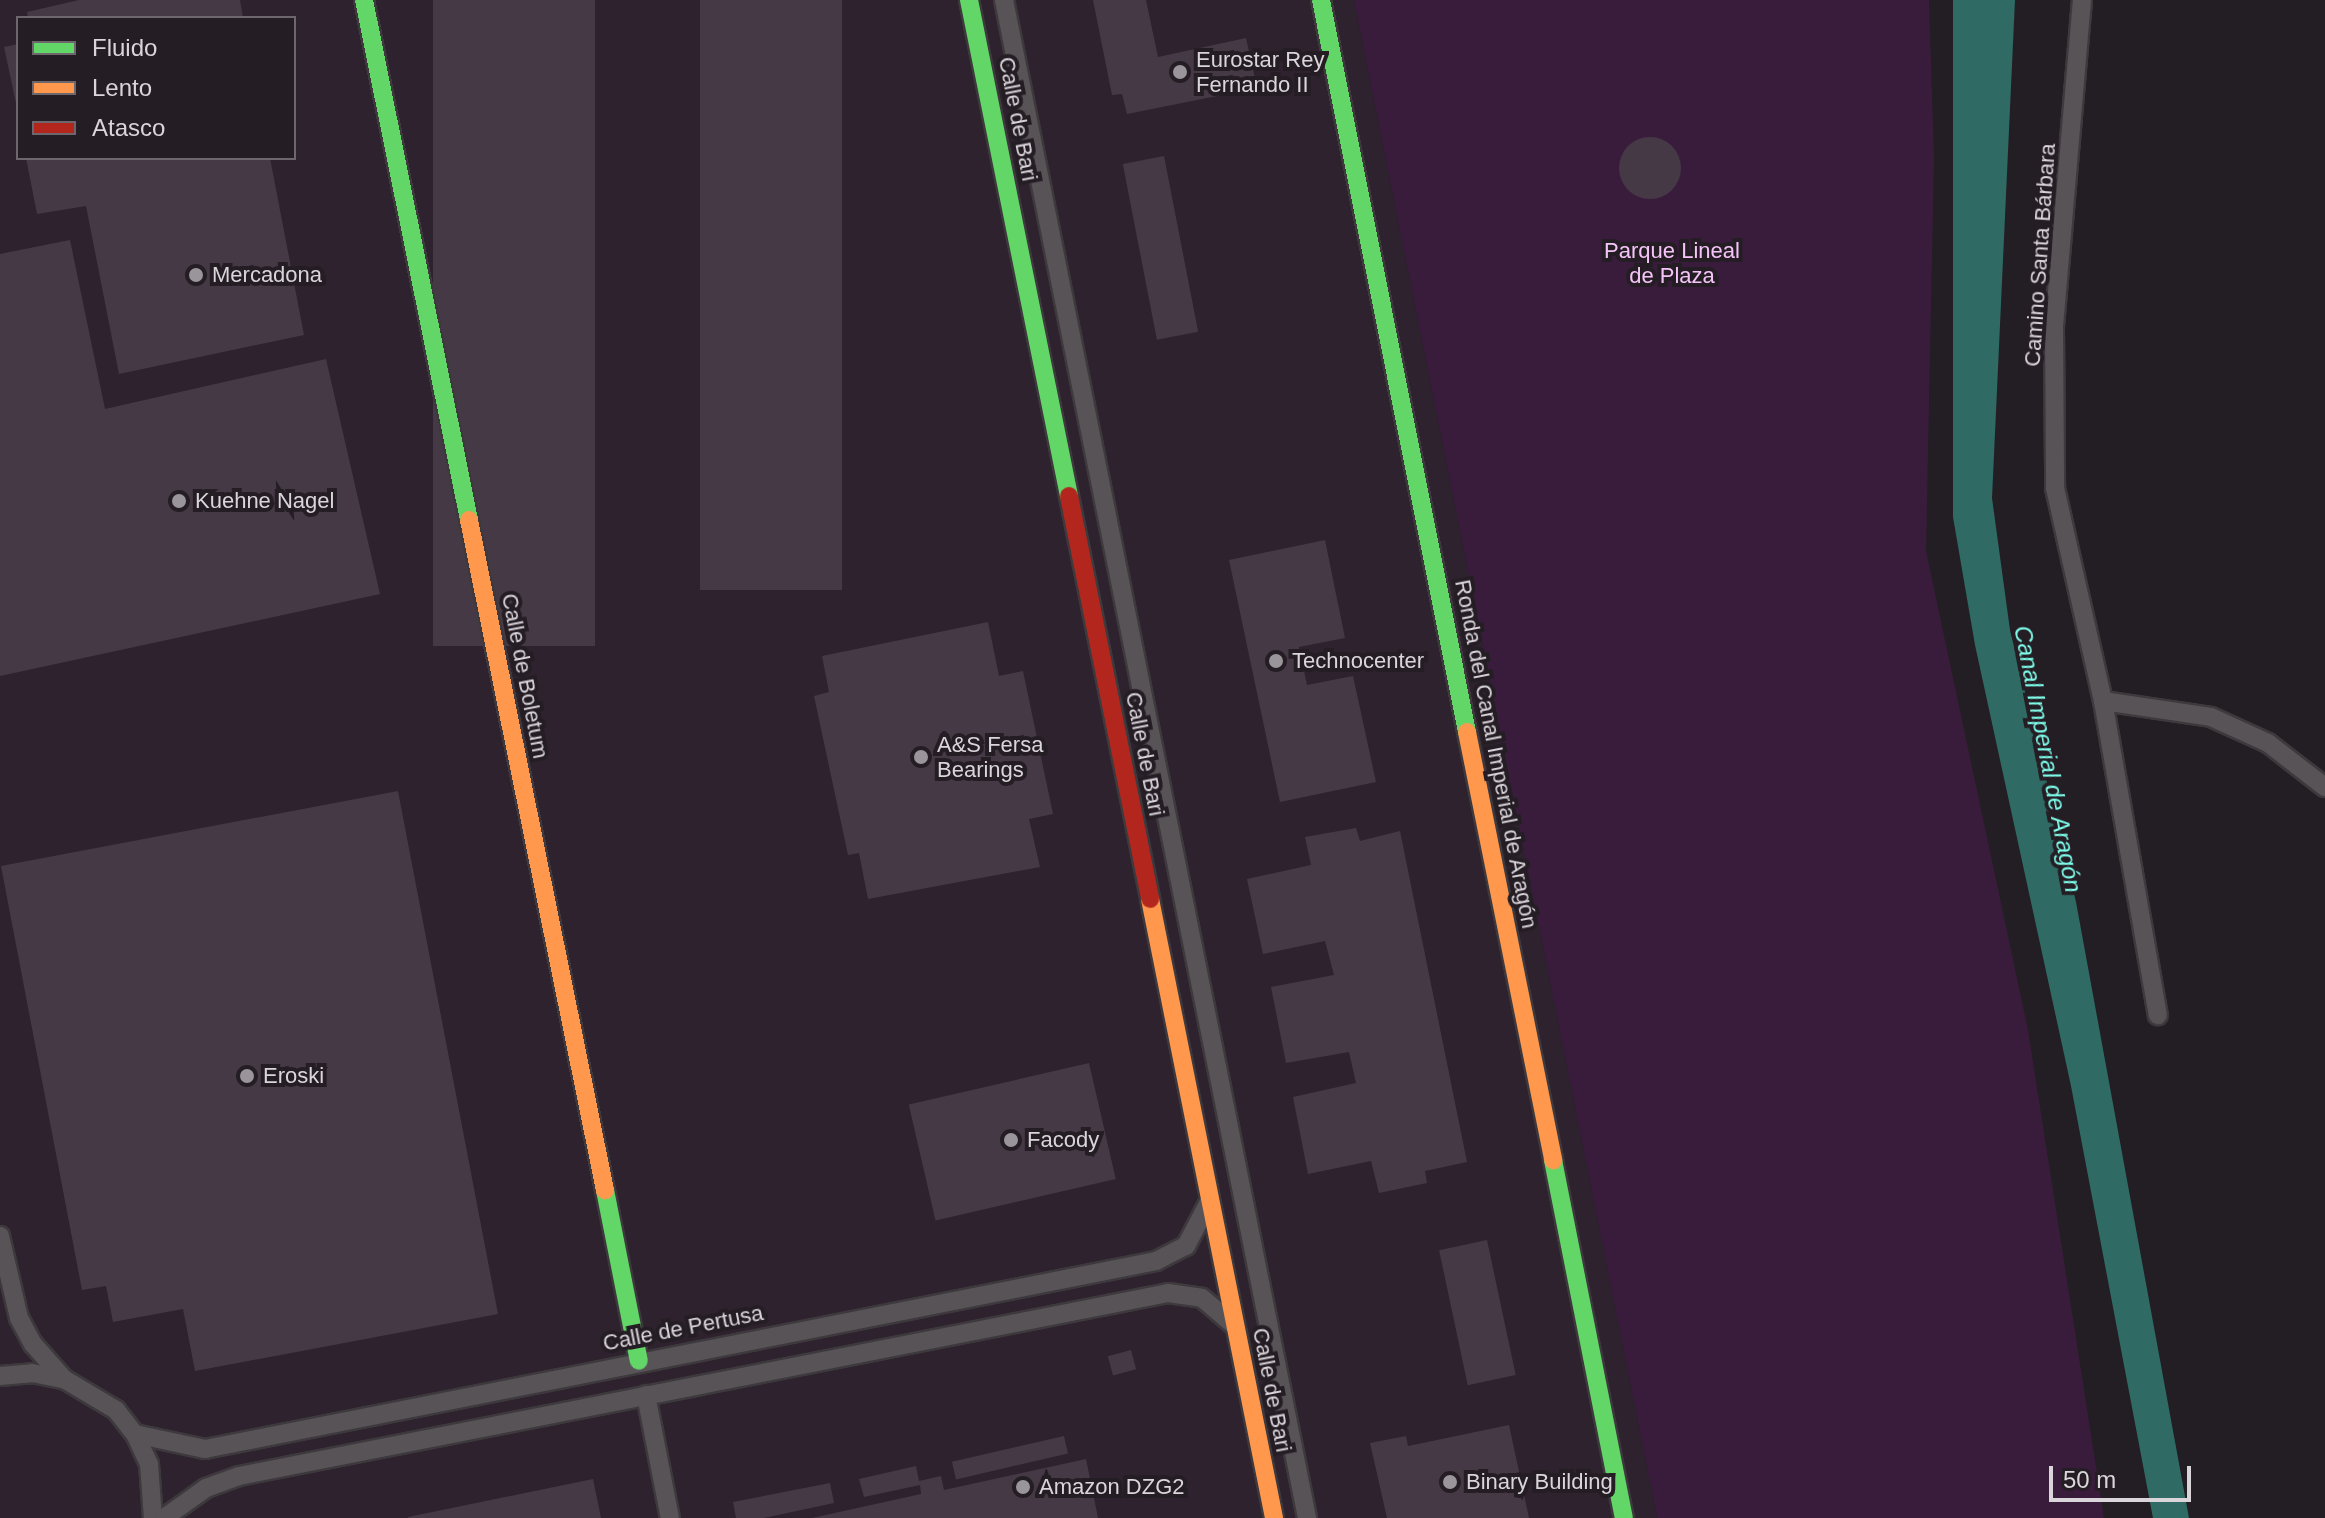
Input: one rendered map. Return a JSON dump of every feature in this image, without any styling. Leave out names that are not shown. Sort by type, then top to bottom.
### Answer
[{"type":"street","name":"Calle de Boletum","points":[[364,0],[639,1361]]},
{"type":"street","name":"Calle de Bari","points":[[969,0],[1274,1518]]},
{"type":"street","name":"Calle de Bari","points":[[1004,0],[1307,1518]]},
{"type":"street","name":"Ronda del Canal Imperial de Aragón","points":[[1321,0],[1624,1518]]},
{"type":"street","name":"Camino Santa Bárbara","points":[[2082,0],[2054,327],[2055,488],[2103,701],[2158,1015]]},
{"type":"street","points":[[2103,701],[2211,717],[2268,743],[2325,787]]},
{"type":"street","name":"Calle de Pertusa","points":[[135,1434],[205,1449],[1156,1261],[1186,1246],[1210,1200]]},
{"type":"street","points":[[0,1236],[19,1318],[33,1344],[64,1379]]},
{"type":"street","points":[[164,1518],[206,1488],[239,1476],[1168,1293],[1202,1298],[1235,1326]]},
{"type":"street","points":[[0,1376],[32,1373],[64,1379],[105,1400],[135,1434],[152,1479],[153,1518]]},
{"type":"street","points":[[646,1395],[670,1518]]},
{"type":"shaded area","points":[[0,0],[1354,0],[1657,1518],[0,1518]]},
{"type":"shaded area","name":"Canal Imperial de Aragón","points":[[1953,0],[2015,0],[1992,498],[2010,630],[2076,902],[2189,1518],[2153,1518],[2071,1086],[1975,645],[1953,517]]},
{"type":"green space","name":"Parque Lineal de Plaza","points":[[1354,0],[1929,0],[1934,158],[1926,551],[2028,1030],[2104,1518],[1657,1518]]},
{"type":"building","points":[[79,0],[240,0],[243,16],[28,16],[27,12]]},
{"type":"building","points":[[433,0],[595,0],[595,646],[433,646]]},
{"type":"building","points":[[700,0],[842,0],[842,590],[700,590]]},
{"type":"building","name":"Eurostar Rey Fernando II","points":[[1093,0],[1146,0],[1158,57],[1246,38],[1257,88],[1127,114],[1122,94],[1112,95]]},
{"type":"building","points":[[16,44],[16,103],[4,47]]},
{"type":"building","points":[[1644,137],[1656,137],[1672,146],[1679,156],[1679,180],[1672,190],[1656,199],[1644,199],[1624,185],[1619,174],[1619,162],[1633,142]]},
{"type":"building","points":[[1164,156],[1198,332],[1157,340],[1123,164]]},
{"type":"building","name":"Mercadona","points":[[26,160],[270,160],[304,335],[119,374],[86,206],[37,214]]},
{"type":"building","name":"Kuehne Nagel","points":[[70,240],[105,409],[326,359],[380,594],[0,676],[0,254]]},
{"type":"building","name":"Technocenter","points":[[1325,540],[1345,638],[1299,647],[1307,685],[1353,676],[1376,782],[1280,802],[1229,560]]},
{"type":"building","name":"A&S Fersa Bearings","points":[[988,622],[999,676],[1023,671],[1053,814],[1029,819],[1040,867],[868,899],[859,853],[848,855],[814,696],[829,692],[822,656]]},
{"type":"building","name":"Eroski","points":[[398,791],[498,1314],[195,1371],[183,1309],[113,1322],[106,1286],[82,1290],[1,866]]},
{"type":"building","points":[[1356,828],[1360,841],[1400,831],[1467,1162],[1425,1171],[1427,1183],[1379,1193],[1371,1161],[1308,1174],[1293,1097],[1356,1083],[1349,1052],[1286,1063],[1271,987],[1334,975],[1325,941],[1263,954],[1247,879],[1311,865],[1305,837]]},
{"type":"building","name":"Facody","points":[[1089,1063],[1116,1179],[936,1221],[909,1105]]},
{"type":"building","points":[[1487,1240],[1516,1375],[1468,1385],[1439,1250]]},
{"type":"building","points":[[1131,1350],[1136,1369],[1113,1376],[1108,1356]]},
{"type":"building","name":"Binary Building","points":[[1509,1425],[1529,1518],[1387,1518],[1370,1443],[1406,1436],[1408,1446]]},
{"type":"building","points":[[1064,1436],[1068,1454],[956,1479],[952,1462]]},
{"type":"building","name":"Amazon DZG2","points":[[1086,1459],[1098,1518],[812,1518],[921,1494],[920,1485],[864,1497],[859,1479],[916,1466],[919,1481],[941,1476],[944,1490]]},
{"type":"building","points":[[593,1479],[601,1518],[408,1518],[408,1517]]},
{"type":"building","points":[[830,1483],[834,1503],[764,1518],[736,1518],[733,1502]]},
{"type":"traffic: fast","points":[[364,0],[469,520]]},
{"type":"traffic: fast","points":[[969,0],[1069,496]]},
{"type":"traffic: fast","points":[[1321,0],[1467,732]]},
{"type":"traffic: fast","points":[[1553,1160],[1624,1518]]},
{"type":"traffic: fast","points":[[605,1190],[639,1361]]},
{"type":"traffic: slow","points":[[469,520],[605,1190]]},
{"type":"traffic: slow","points":[[1467,732],[1553,1160]]},
{"type":"traffic: slow","points":[[1150,899],[1274,1518]]},
{"type":"traffic: jam","points":[[1069,496],[1150,899]]},
{"type":"place","name":"Eurostar Rey Fernando II","points":[[1180,72]]},
{"type":"place","name":"Mercadona","points":[[196,275]]},
{"type":"place","name":"Kuehne Nagel","points":[[179,501]]},
{"type":"place","name":"Technocenter","points":[[1276,661]]},
{"type":"place","name":"A&S Fersa Bearings","points":[[921,757]]},
{"type":"place","name":"Eroski","points":[[247,1076]]},
{"type":"place","name":"Facody","points":[[1011,1140]]},
{"type":"place","name":"Binary Building","points":[[1450,1482]]},
{"type":"place","name":"Amazon DZG2","points":[[1023,1487]]}]
